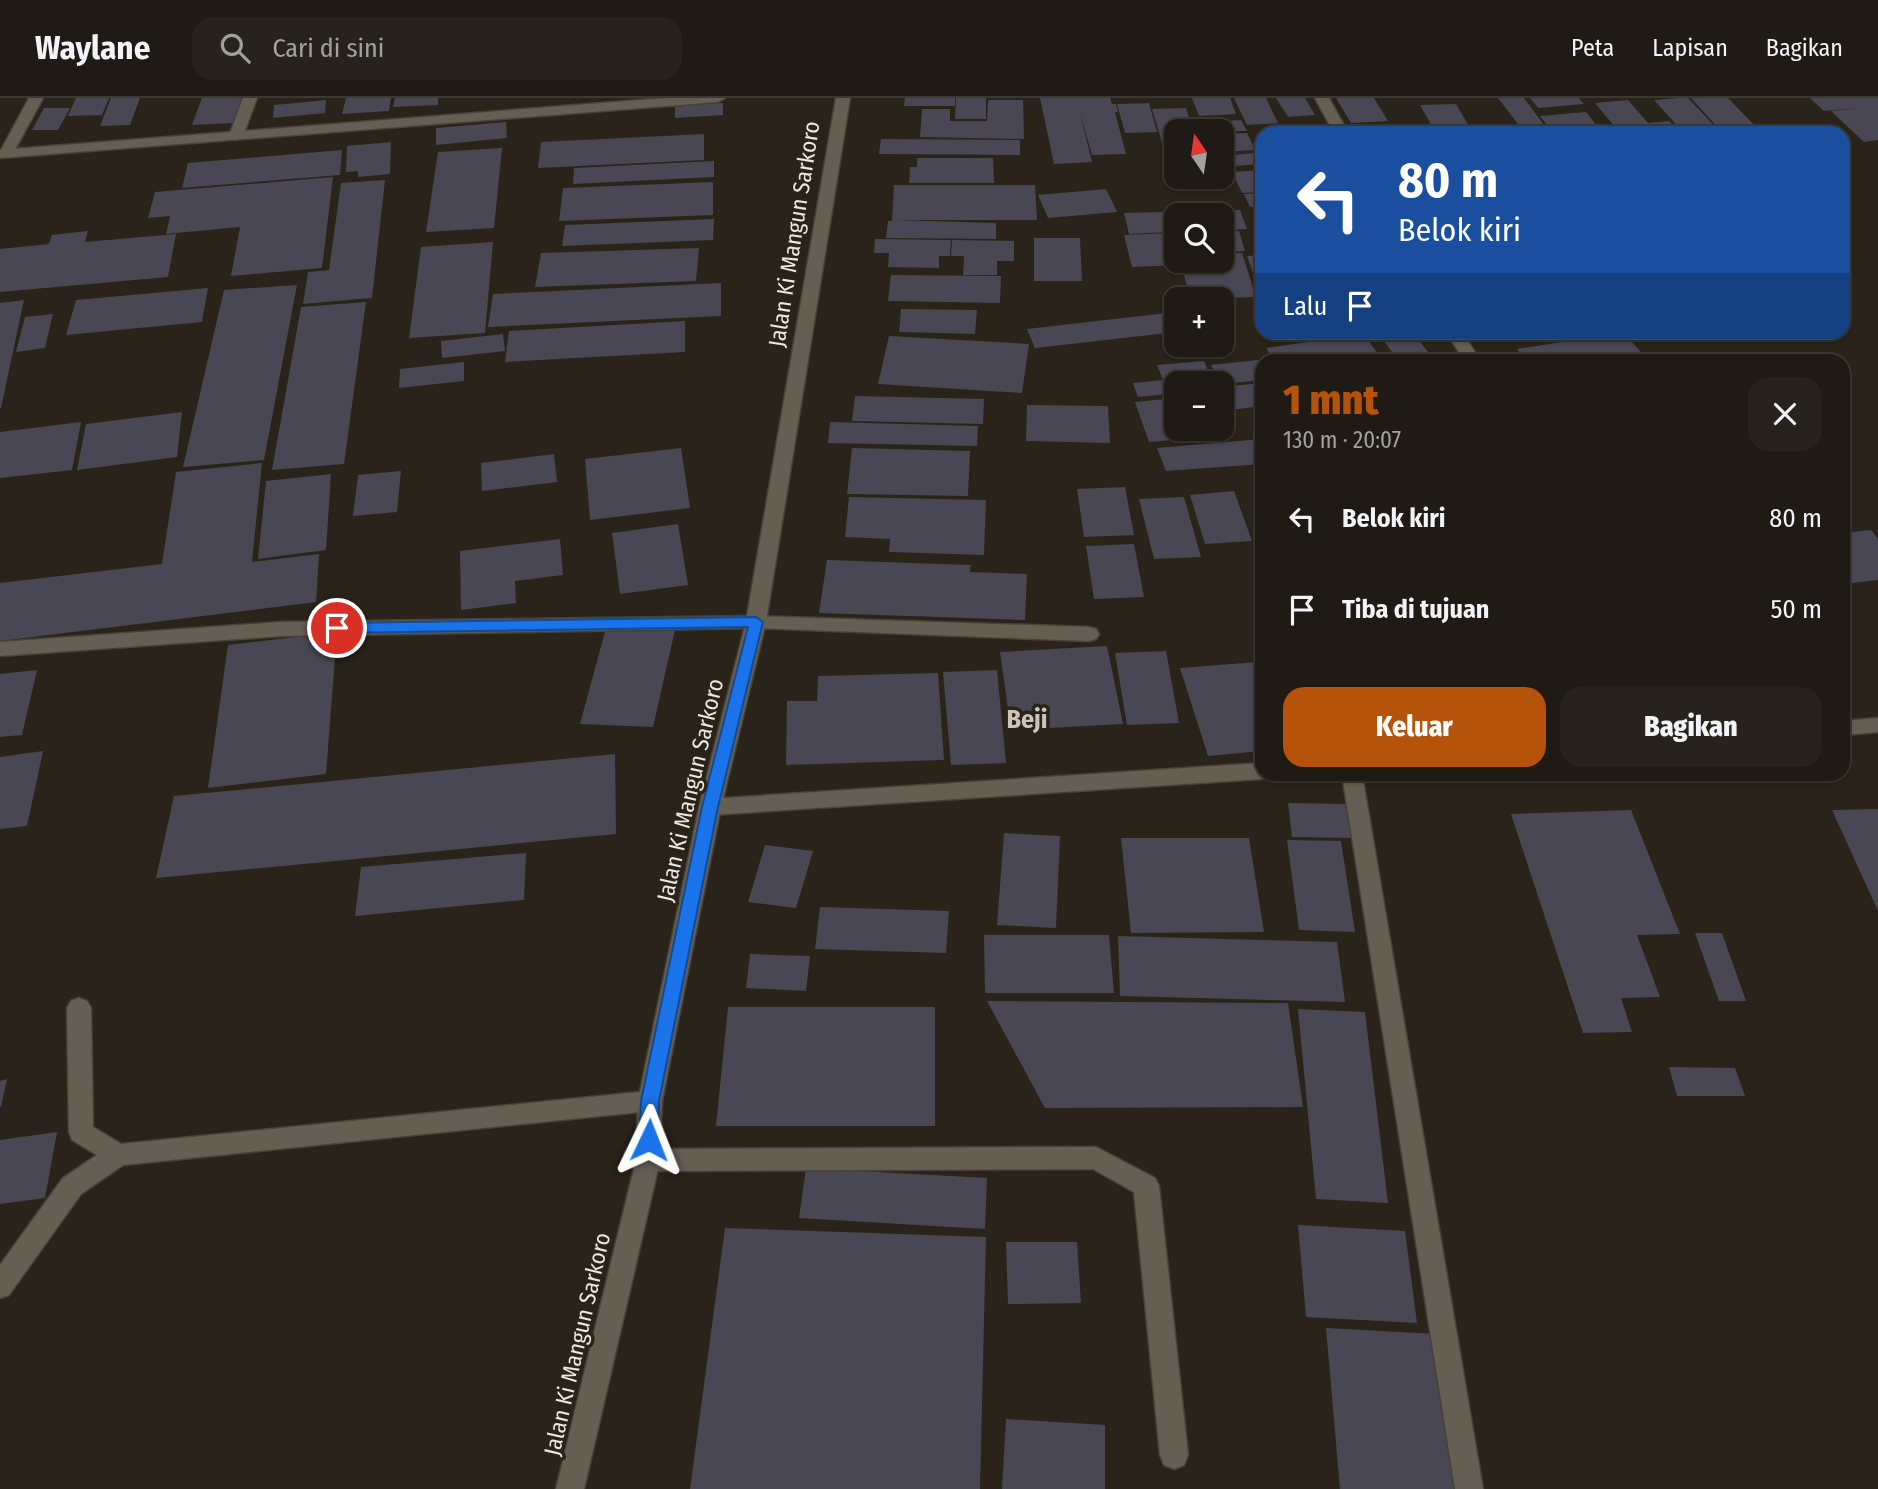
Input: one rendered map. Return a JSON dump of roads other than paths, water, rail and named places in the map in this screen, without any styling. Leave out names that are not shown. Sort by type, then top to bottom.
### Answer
[{"type":"street","points":[[3,154],[36,98]]},
{"type":"street","points":[[236,136],[250,98]]},
{"type":"street","points":[[3,154],[718,98]]},
{"type":"street","name":"Jalan Ki Mangun Sarkoro","points":[[570,1489],[648,1160],[650,1101],[710,807],[756,622],[843,98]]},
{"type":"street","points":[[1322,98],[1337,126]]},
{"type":"street","points":[[0,649],[281,629],[756,622],[1089,634]]},
{"type":"street","points":[[1850,727],[1878,725]]},
{"type":"street","points":[[710,807],[1255,771]]},
{"type":"street","points":[[1353,781],[1469,1489]]},
{"type":"street","points":[[79,1008],[81,1132],[118,1155]]},
{"type":"street","points":[[0,1286],[72,1186],[118,1155],[650,1101]]},
{"type":"street","points":[[648,1160],[1097,1158],[1146,1186],[1174,1455]]},
{"type":"district","name":"Beji","points":[[1027,719]]}]
